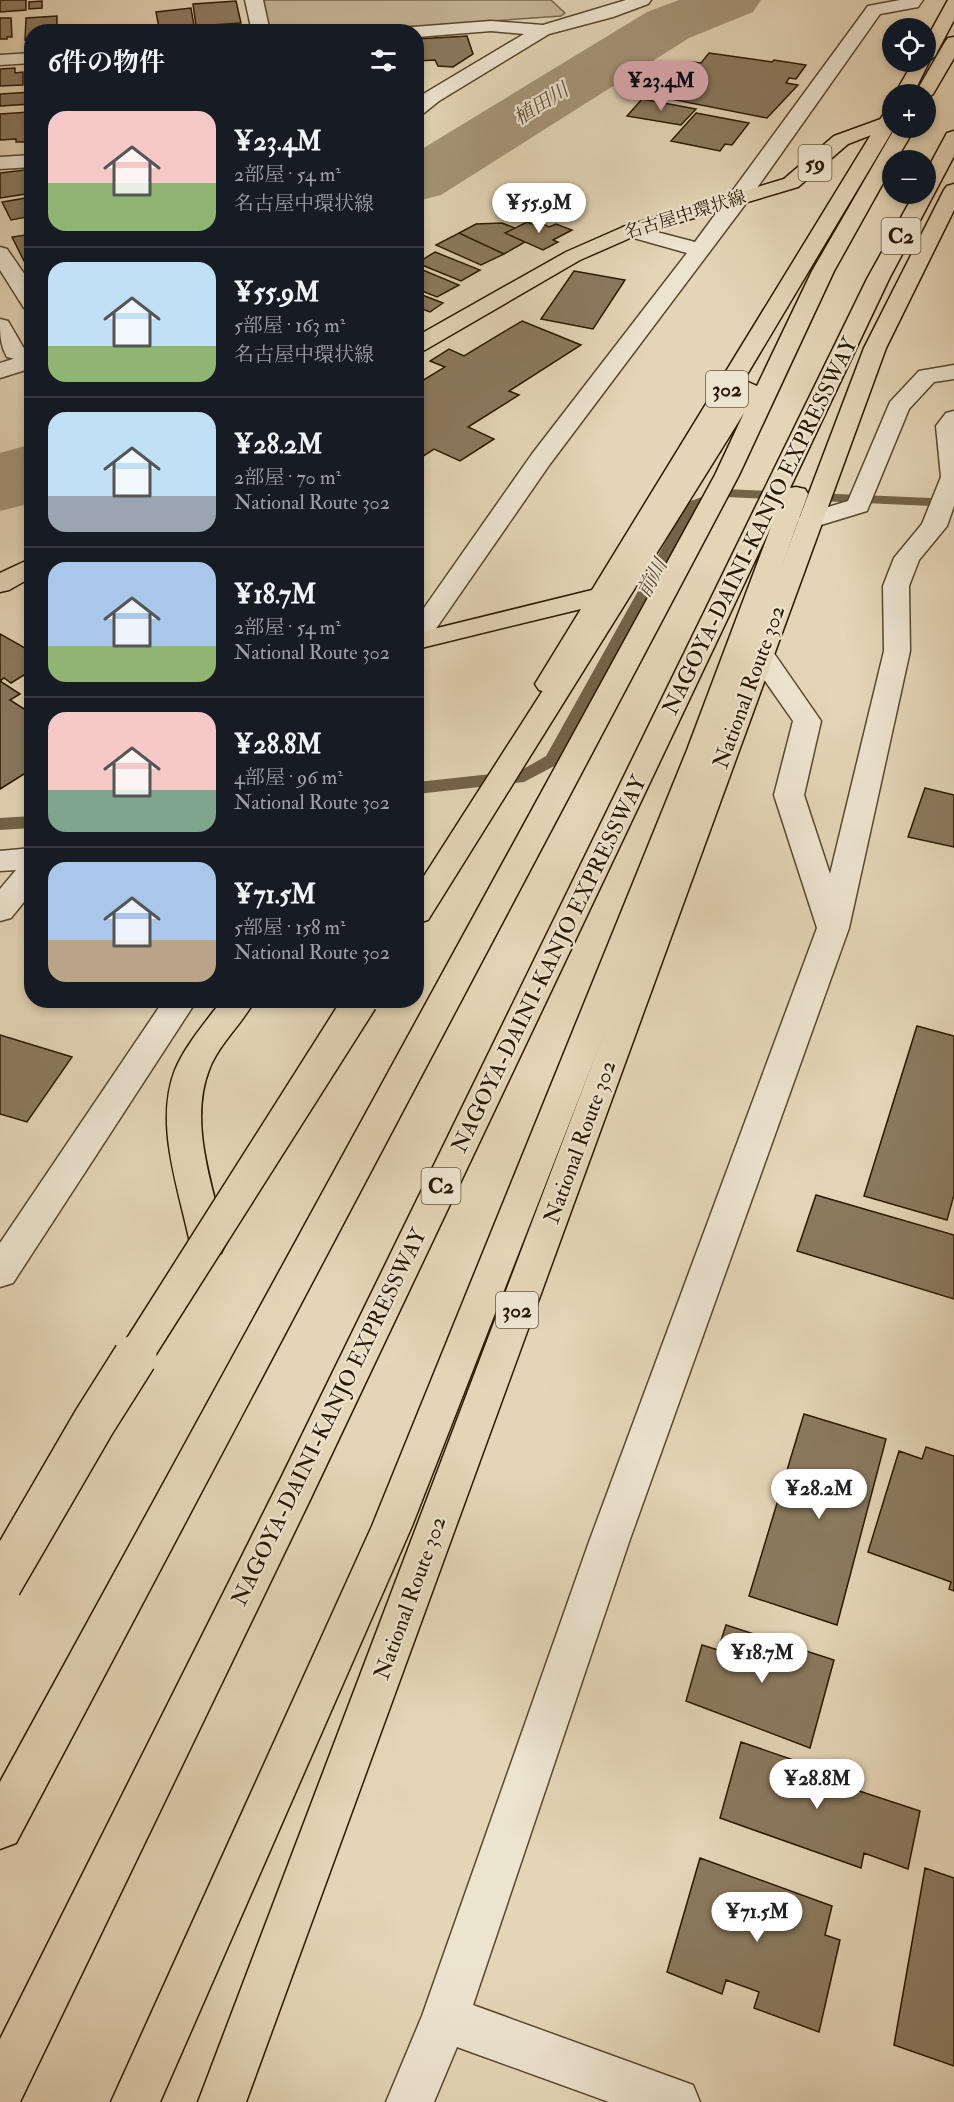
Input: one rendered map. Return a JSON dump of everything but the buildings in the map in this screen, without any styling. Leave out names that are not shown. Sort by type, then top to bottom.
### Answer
[{"type":"main road","points":[[936,37],[954,4]]},
{"type":"main road","points":[[930,84],[954,42]]},
{"type":"main road","name":"名古屋中環状線","points":[[424,341],[573,256],[630,231],[791,183],[841,140],[882,126]]},
{"type":"main road","name":"NAGOYA-DAINI-KANJO EXPRESSWAY","points":[[936,171],[954,137]]},
{"type":"main road","name":"302","points":[[424,888],[885,138]]},
{"type":"main road","name":"C2","points":[[0,1827],[727,475],[887,138]]},
{"type":"main road","name":"National Route 302","points":[[222,2102],[875,348],[954,190]]},
{"type":"main road","name":"NAGOYA-DAINI-KANJO EXPRESSWAY","points":[[0,2090],[295,1490],[878,279],[919,204]]},
{"type":"main road","points":[[424,901],[823,271]]},
{"type":"main road","points":[[135,2102],[392,1526],[701,750],[878,279]]},
{"type":"main road","points":[[0,584],[24,570]]},
{"type":"main road","points":[[424,639],[602,596]]},
{"type":"main road","points":[[208,1243],[189,1152],[184,1107],[193,1069],[234,1008]]},
{"type":"main road","points":[[0,1585],[351,1008]]},
{"type":"main road","points":[[0,1585],[94,1422],[356,1008]]},
{"type":"street","points":[[254,0],[259,24]]},
{"type":"street","points":[[589,0],[607,13]]},
{"type":"street","points":[[424,103],[543,30],[607,13],[642,0]]},
{"type":"street","points":[[424,627],[541,459],[740,198],[874,10],[912,3],[914,0]]},
{"type":"street","points":[[424,31],[491,26],[543,30]]},
{"type":"street","points":[[0,60],[24,58]]},
{"type":"street","points":[[0,163],[24,161]]},
{"type":"street","points":[[630,231],[700,250]]},
{"type":"street","points":[[0,253],[24,290]]},
{"type":"street","points":[[0,327],[23,356],[10,380]]},
{"type":"street","points":[[811,519],[858,506],[897,411],[927,376],[954,372]]},
{"type":"street","points":[[410,2102],[446,2019],[609,1542],[833,928],[897,651],[896,586],[907,558],[947,501],[948,426],[954,418]]},
{"type":"street","points":[[761,655],[807,721],[789,795],[833,928]]},
{"type":"street","points":[[0,861],[24,859]]},
{"type":"street","points":[[0,910],[24,880]]},
{"type":"street","points":[[0,1272],[176,1008]]},
{"type":"street","points":[[446,2019],[676,2102]]},
{"type":"shaded area","points":[[262,0],[551,0],[565,13],[561,16],[424,26],[424,24],[268,24]]},
{"type":"waterway","name":"植田川","points":[[424,177],[668,25],[732,0]]},
{"type":"waterway","name":"植田川","points":[[0,486],[24,473]]},
{"type":"waterway","name":"前川","points":[[424,787],[524,776],[552,760],[693,505],[724,493],[954,503]]},
{"type":"waterway","name":"前川","points":[[0,824],[24,822]]}]
